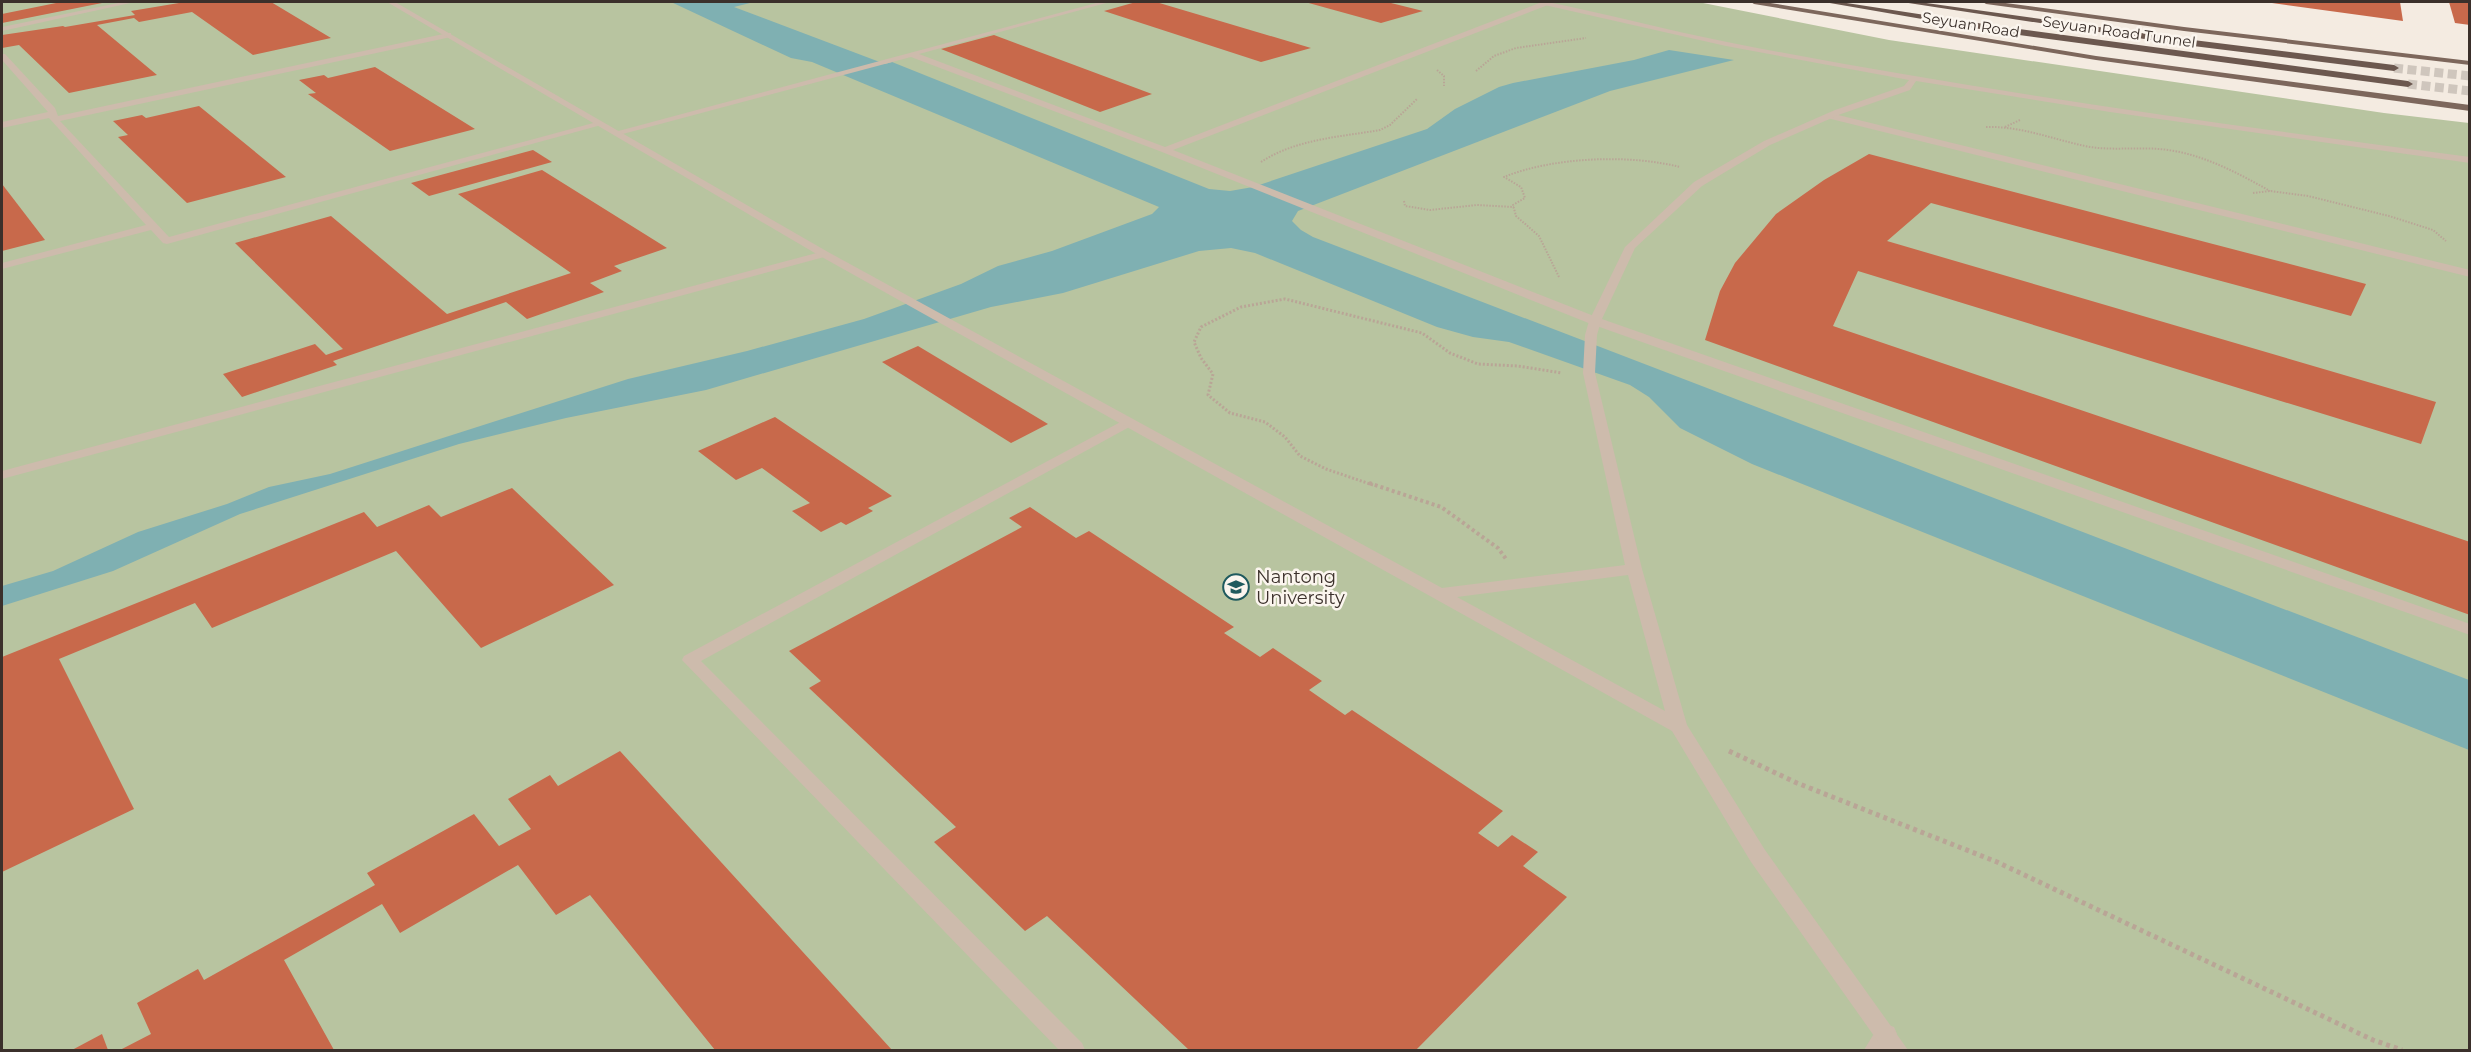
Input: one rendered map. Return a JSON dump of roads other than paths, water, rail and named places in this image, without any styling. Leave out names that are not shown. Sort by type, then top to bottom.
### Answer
[{"type":"highway","name":"Seyuan Road Tunnel","points":[[1828,2],[2008,31],[2408,84]]},
{"type":"highway","name":"Seyuan Road Tunnel","points":[[1906,2],[2177,41],[2394,68]]},
{"type":"main road","name":"Seyuan Road","points":[[1754,2],[2096,58],[2469,108]]},
{"type":"main road","name":"Seyuan Road","points":[[1986,2],[2184,29],[2469,63]]},
{"type":"street","points":[[2,29],[131,2]]},
{"type":"street","points":[[391,2],[824,254],[1678,726]]},
{"type":"street","points":[[616,133],[1106,2]]},
{"type":"street","points":[[1165,150],[1542,2],[1752,49],[1914,78],[2232,128],[2469,159]]},
{"type":"street","points":[[2,126],[448,35]]},
{"type":"street","points":[[910,54],[1165,150],[1557,306],[1593,328],[2469,630]]},
{"type":"street","points":[[2,56],[52,110],[53,117],[167,241],[600,124]]},
{"type":"street","points":[[1886,1045],[1758,856],[1678,726],[1634,569],[1589,375],[1593,328],[1630,247],[1698,184],[1767,143],[1830,116],[1907,88],[1914,78]]},
{"type":"street","points":[[1830,116],[2469,274]]},
{"type":"street","points":[[2,266],[154,226]]},
{"type":"street","points":[[2,475],[824,254]]},
{"type":"street","points":[[1074,1050],[690,660],[1128,422]]},
{"type":"street","points":[[1438,594],[1634,569]]},
{"type":"water","points":[[671,2],[754,2],[734,7],[885,64],[892,62],[1209,189],[1230,191],[1253,187],[1427,129],[1455,109],[1499,87],[1513,83],[1634,60],[1669,50],[1734,60],[1610,91],[1298,211],[1292,221],[1313,237],[2469,680],[2469,750],[1752,464],[1680,428],[1649,397],[1630,385],[1509,342],[1473,337],[1437,327],[1255,253],[1231,248],[1199,251],[1063,293],[991,307],[706,390],[566,418],[459,444],[240,514],[113,571],[2,606],[2,586],[53,571],[138,532],[227,504],[269,487],[330,474],[628,379],[747,351],[864,319],[961,284],[998,266],[1052,251],[1152,214],[1159,207],[812,62],[791,58]]},
{"type":"tunnel","points":[[2394,68],[2470,76]]},
{"type":"tunnel","points":[[2408,84],[2470,91]]},
{"type":"place","name":"Nantong University","points":[[1236,587]]}]
